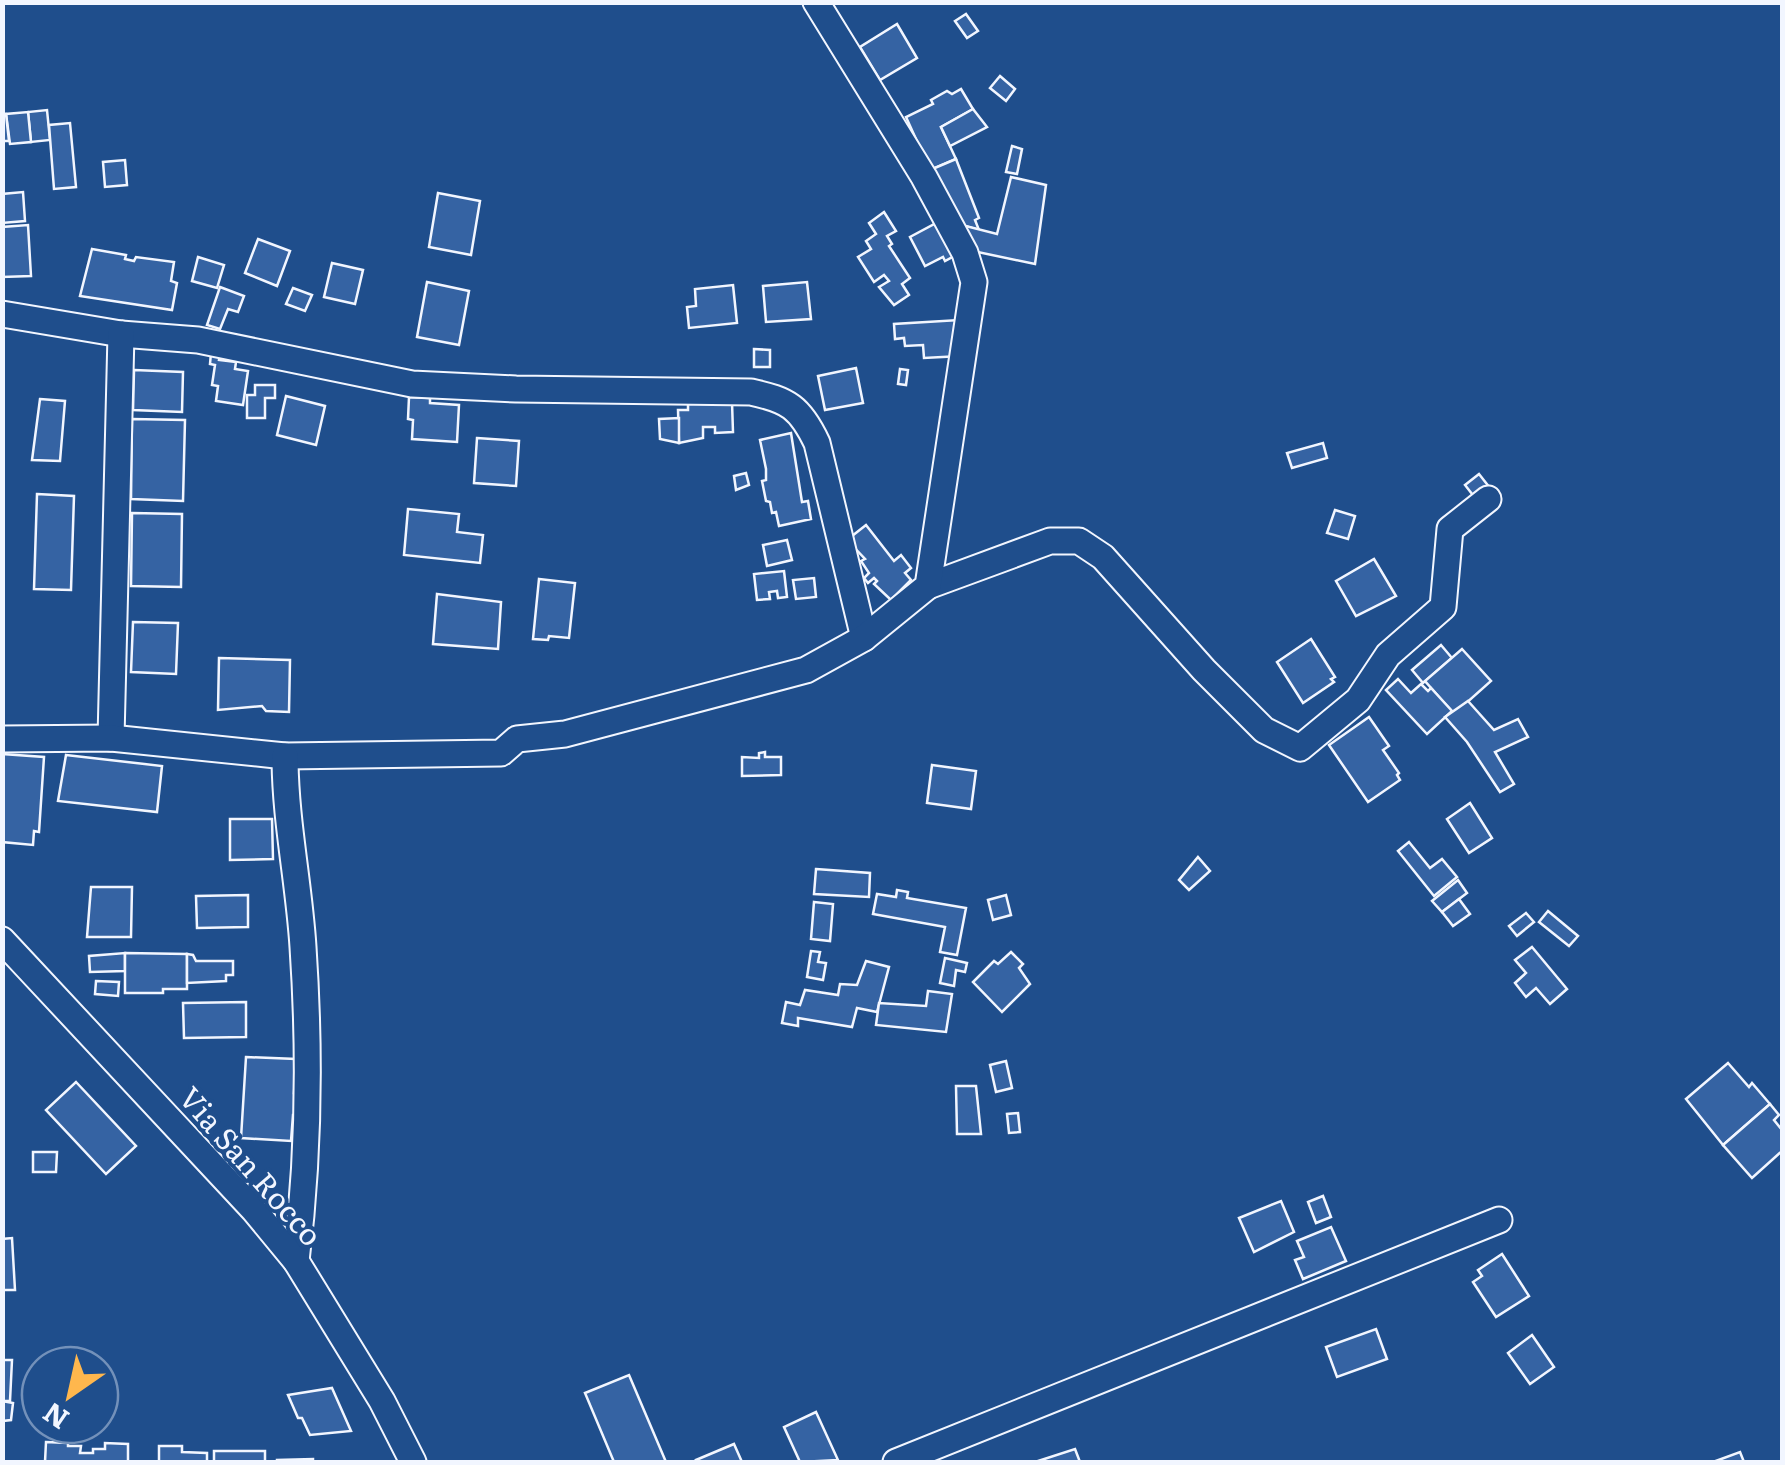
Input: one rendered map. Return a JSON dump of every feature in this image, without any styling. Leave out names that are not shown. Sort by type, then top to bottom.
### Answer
[{"type":"street","points":[[816,2],[924,177],[965,253],[974,282],[928,586]]},
{"type":"street","points":[[2,314],[120,334],[198,340],[412,384],[751,392],[783,399],[806,419],[817,443],[864,638]]},
{"type":"street","points":[[111,738],[120,334]]},
{"type":"street","points":[[2,739],[111,738],[285,756],[501,753],[518,738],[564,734],[806,670],[864,638],[928,586],[1050,541],[1079,541],[1103,557],[1204,670],[1264,730],[1300,748],[1358,700],[1388,655],[1442,607],[1450,530],[1488,499]]},
{"type":"street","points":[[285,756],[303,942],[308,1047],[296,1261]]},
{"type":"street","name":"Via San Rocco","points":[[2,940],[254,1210],[296,1261],[382,1401],[413,1462]]},
{"type":"street","points":[[896,1462],[1499,1220]]},
{"type":"building","points":[[966,14],[978,31],[967,38],[955,21]]},
{"type":"building","points":[[897,24],[917,58],[880,80],[860,47]]},
{"type":"building","points":[[1000,76],[1015,89],[1006,101],[990,88]]},
{"type":"building","points":[[961,89],[973,109],[941,127],[956,159],[930,170],[906,117],[933,104],[931,100],[947,91],[952,94]]},
{"type":"building","points":[[973,109],[987,127],[950,146],[941,127]]},
{"type":"building","points":[[47,110],[50,140],[31,142],[28,112]]},
{"type":"building","points":[[28,112],[31,142],[10,144],[6,114]]},
{"type":"building","points":[[2,114],[6,114],[9,141],[2,141]]},
{"type":"building","points":[[70,123],[76,187],[54,189],[49,125]]},
{"type":"building","points":[[1012,146],[1022,149],[1017,174],[1006,172]]},
{"type":"building","points":[[956,159],[979,218],[975,220],[979,230],[958,224],[930,170]]},
{"type":"building","points":[[125,160],[127,185],[105,187],[103,162]]},
{"type":"building","points":[[1011,177],[1046,185],[1035,264],[968,250],[958,224],[997,234]]},
{"type":"building","points":[[23,192],[25,221],[2,223],[2,194]]},
{"type":"building","points":[[438,193],[480,201],[471,255],[429,247]]},
{"type":"building","points":[[884,212],[896,231],[887,236],[892,244],[889,246],[910,278],[902,284],[909,295],[894,305],[879,287],[889,281],[884,275],[874,282],[858,257],[871,249],[866,241],[876,234],[869,223]]},
{"type":"building","points":[[940,221],[958,254],[925,266],[910,237]]},
{"type":"building","points":[[28,225],[31,276],[2,277],[2,227]]},
{"type":"building","points":[[258,239],[290,251],[277,286],[245,273]]},
{"type":"building","points":[[92,249],[126,255],[125,259],[134,261],[136,257],[174,262],[171,281],[177,283],[172,310],[80,296]]},
{"type":"building","points":[[198,257],[224,265],[217,288],[192,281]]},
{"type":"building","points":[[332,263],[363,270],[355,304],[324,297]]},
{"type":"building","points":[[427,282],[469,291],[459,345],[417,337]]},
{"type":"building","points":[[807,282],[811,319],[766,322],[763,286]]},
{"type":"building","points":[[733,285],[737,323],[689,328],[687,307],[696,306],[695,289]]},
{"type":"building","points":[[220,287],[244,296],[238,312],[228,309],[220,329],[207,325]]},
{"type":"building","points":[[293,288],[312,295],[305,311],[286,304]]},
{"type":"building","points":[[959,320],[961,356],[924,358],[923,345],[905,346],[904,338],[895,339],[894,324]]},
{"type":"building","points":[[754,349],[770,350],[770,367],[754,367]]},
{"type":"building","points":[[211,353],[220,354],[219,360],[236,362],[235,369],[248,371],[243,405],[216,401],[218,386],[212,385],[215,365],[210,364]]},
{"type":"building","points":[[856,368],[863,403],[825,410],[818,376]]},
{"type":"building","points":[[900,369],[908,370],[906,385],[898,384]]},
{"type":"building","points":[[134,370],[183,372],[182,412],[133,410]]},
{"type":"building","points":[[255,385],[275,385],[275,398],[265,398],[265,418],[247,418],[247,395],[255,395]]},
{"type":"building","points":[[286,396],[325,406],[316,445],[277,435]]},
{"type":"building","points":[[409,397],[459,405],[457,442],[412,439]]},
{"type":"building","points":[[40,399],[65,401],[60,461],[32,460]]},
{"type":"building","points":[[732,402],[733,432],[715,433],[715,427],[703,427],[703,438],[679,443],[678,410],[688,410],[688,404]]},
{"type":"building","points":[[679,418],[679,443],[660,439],[659,419]]},
{"type":"building","points":[[132,419],[185,420],[183,501],[131,499]]},
{"type":"building","points":[[791,433],[802,502],[808,501],[811,519],[779,526],[776,512],[772,513],[770,502],[766,501],[762,481],[766,480],[766,469],[760,440]]},
{"type":"building","points":[[477,438],[519,441],[516,486],[474,483]]},
{"type":"building","points":[[1323,443],[1327,458],[1292,468],[1287,453]]},
{"type":"building","points":[[746,473],[749,485],[736,490],[734,476]]},
{"type":"building","points":[[1479,474],[1490,488],[1476,499],[1465,485]]},
{"type":"building","points":[[37,494],[74,496],[71,590],[34,589]]},
{"type":"building","points":[[408,509],[459,514],[457,532],[483,535],[480,563],[404,555]]},
{"type":"building","points":[[1335,510],[1355,516],[1348,539],[1327,533]]},
{"type":"building","points":[[132,513],[182,514],[181,587],[131,586]]},
{"type":"building","points":[[866,525],[894,561],[901,555],[911,568],[905,573],[911,580],[891,600],[874,584],[874,578],[868,583],[864,578],[869,573],[861,561],[865,559],[847,540]]},
{"type":"building","points":[[787,540],[792,560],[767,566],[763,545]]},
{"type":"building","points":[[1374,559],[1396,596],[1356,616],[1336,581]]},
{"type":"building","points":[[784,571],[787,597],[778,598],[777,591],[769,592],[770,599],[757,600],[754,574]]},
{"type":"building","points":[[814,578],[816,597],[796,599],[793,580]]},
{"type":"building","points":[[539,579],[575,583],[569,638],[533,639]]},
{"type":"building","points":[[437,594],[501,602],[498,649],[433,644]]},
{"type":"building","points":[[133,622],[178,623],[176,674],[131,672]]},
{"type":"building","points":[[1311,639],[1335,677],[1331,679],[1334,682],[1303,703],[1277,662]]},
{"type":"building","points":[[1441,645],[1452,658],[1423,683],[1412,670]]},
{"type":"building","points":[[1462,649],[1491,681],[1454,714],[1425,681]]},
{"type":"building","points":[[219,658],[290,660],[289,712],[266,711],[262,706],[218,710]]},
{"type":"building","points":[[1398,679],[1411,693],[1421,684],[1428,691],[1431,688],[1452,711],[1427,734],[1386,690]]},
{"type":"building","points":[[1468,701],[1494,730],[1518,719],[1528,737],[1495,752],[1514,784],[1500,792],[1445,717]]},
{"type":"building","points":[[1369,717],[1389,746],[1383,750],[1400,780],[1368,802],[1329,745]]},
{"type":"building","points":[[765,752],[765,757],[781,757],[781,775],[742,776],[742,757],[759,758],[759,753]]},
{"type":"building","points":[[2,754],[44,757],[39,832],[34,831],[33,845],[2,842]]},
{"type":"building","points":[[66,755],[162,766],[157,812],[58,801]]},
{"type":"building","points":[[932,765],[976,771],[971,809],[927,803]]},
{"type":"building","points":[[1470,803],[1492,838],[1469,853],[1447,819]]},
{"type":"building","points":[[230,819],[272,819],[273,859],[230,860]]},
{"type":"building","points":[[1409,842],[1430,868],[1442,859],[1457,877],[1434,896],[1398,851]]},
{"type":"building","points":[[1198,857],[1210,871],[1189,890],[1179,880]]},
{"type":"building","points":[[816,869],[870,873],[869,897],[814,894]]},
{"type":"building","points":[[1458,880],[1467,893],[1442,912],[1432,901]]},
{"type":"building","points":[[91,887],[132,887],[131,937],[87,937]]},
{"type":"building","points":[[897,890],[908,892],[907,898],[966,908],[957,955],[940,952],[945,927],[873,914],[877,894],[896,897]]},
{"type":"building","points":[[248,895],[248,927],[197,928],[196,896]]},
{"type":"building","points":[[1006,895],[1011,915],[993,920],[988,900]]},
{"type":"building","points":[[1459,899],[1470,914],[1453,926],[1442,912]]},
{"type":"building","points":[[814,902],[833,904],[830,941],[811,939]]},
{"type":"building","points":[[1548,911],[1578,936],[1569,946],[1539,922]]},
{"type":"building","points":[[1526,913],[1534,922],[1517,936],[1509,926]]},
{"type":"building","points":[[1532,947],[1567,989],[1550,1004],[1536,988],[1526,997],[1515,983],[1526,973],[1515,960]]},
{"type":"building","points":[[811,951],[820,952],[818,962],[826,963],[823,980],[807,977]]},
{"type":"building","points":[[1011,952],[1023,964],[1019,968],[1030,984],[1002,1012],[973,982],[994,961],[998,964]]},
{"type":"building","points":[[125,953],[125,971],[90,972],[89,956]]},
{"type":"building","points":[[125,953],[187,954],[187,989],[125,993]]},
{"type":"building","points":[[187,954],[196,961],[233,961],[233,975],[226,975],[226,981],[187,983]]},
{"type":"building","points":[[945,958],[967,963],[965,972],[956,970],[954,986],[940,983]]},
{"type":"building","points":[[866,961],[889,967],[877,1012],[857,1008],[852,1027],[798,1018],[798,1026],[782,1023],[786,1002],[800,1005],[805,990],[838,995],[840,984],[857,985]]},
{"type":"building","points":[[96,981],[119,982],[118,996],[95,994]]},
{"type":"building","points":[[928,991],[952,994],[946,1032],[876,1025],[879,1003],[926,1006]]},
{"type":"building","points":[[246,1002],[246,1037],[184,1038],[183,1003]]},
{"type":"building","points":[[246,1057],[296,1059],[294,1093],[303,1093],[301,1115],[293,1115],[291,1141],[241,1138]]},
{"type":"building","points":[[1006,1061],[1012,1088],[996,1092],[990,1065]]},
{"type":"building","points":[[1728,1063],[1770,1104],[1723,1145],[1686,1099]]},
{"type":"building","points":[[76,1082],[136,1146],[106,1174],[46,1110]]},
{"type":"building","points":[[956,1086],[976,1086],[981,1134],[957,1134]]},
{"type":"building","points":[[1770,1104],[1779,1115],[1774,1120],[1782,1130],[1782,1151],[1752,1178],[1723,1145]]},
{"type":"building","points":[[1018,1113],[1020,1132],[1009,1133],[1007,1114]]},
{"type":"building","points":[[33,1152],[57,1152],[56,1172],[33,1172]]},
{"type":"building","points":[[1323,1196],[1331,1217],[1316,1223],[1308,1202]]},
{"type":"building","points":[[1281,1201],[1294,1232],[1254,1252],[1239,1218]]},
{"type":"building","points":[[1331,1227],[1346,1261],[1303,1279],[1295,1260],[1304,1257],[1297,1241]]},
{"type":"building","points":[[12,1238],[15,1290],[2,1290],[2,1239]]},
{"type":"building","points":[[1502,1254],[1529,1296],[1496,1317],[1473,1282],[1482,1276],[1478,1270]]},
{"type":"building","points":[[1376,1329],[1387,1359],[1337,1377],[1326,1347]]},
{"type":"building","points":[[1532,1335],[1554,1367],[1530,1384],[1508,1353]]},
{"type":"building","points":[[2,1360],[12,1360],[10,1401],[2,1401]]},
{"type":"building","points":[[629,1375],[666,1462],[614,1462],[585,1393]]},
{"type":"building","points":[[332,1388],[351,1431],[310,1435],[288,1395]]},
{"type":"building","points":[[2,1401],[13,1403],[11,1420],[2,1421]]},
{"type":"building","points":[[816,1412],[838,1460],[800,1462],[784,1427]]},
{"type":"building","points":[[128,1444],[128,1462],[45,1462],[46,1445],[81,1446],[80,1453],[93,1453],[93,1449],[105,1449],[105,1445]]},
{"type":"building","points":[[734,1444],[742,1462],[696,1460]]},
{"type":"building","points":[[159,1446],[182,1446],[182,1452],[207,1453],[207,1462],[159,1462]]},
{"type":"building","points":[[1075,1449],[1080,1462],[1035,1462]]},
{"type":"building","points":[[214,1451],[265,1451],[265,1462],[214,1462]]},
{"type":"building","points":[[1740,1452],[1744,1462],[1713,1462]]},
{"type":"building","points":[[277,1460],[313,1462],[277,1462]]}]
